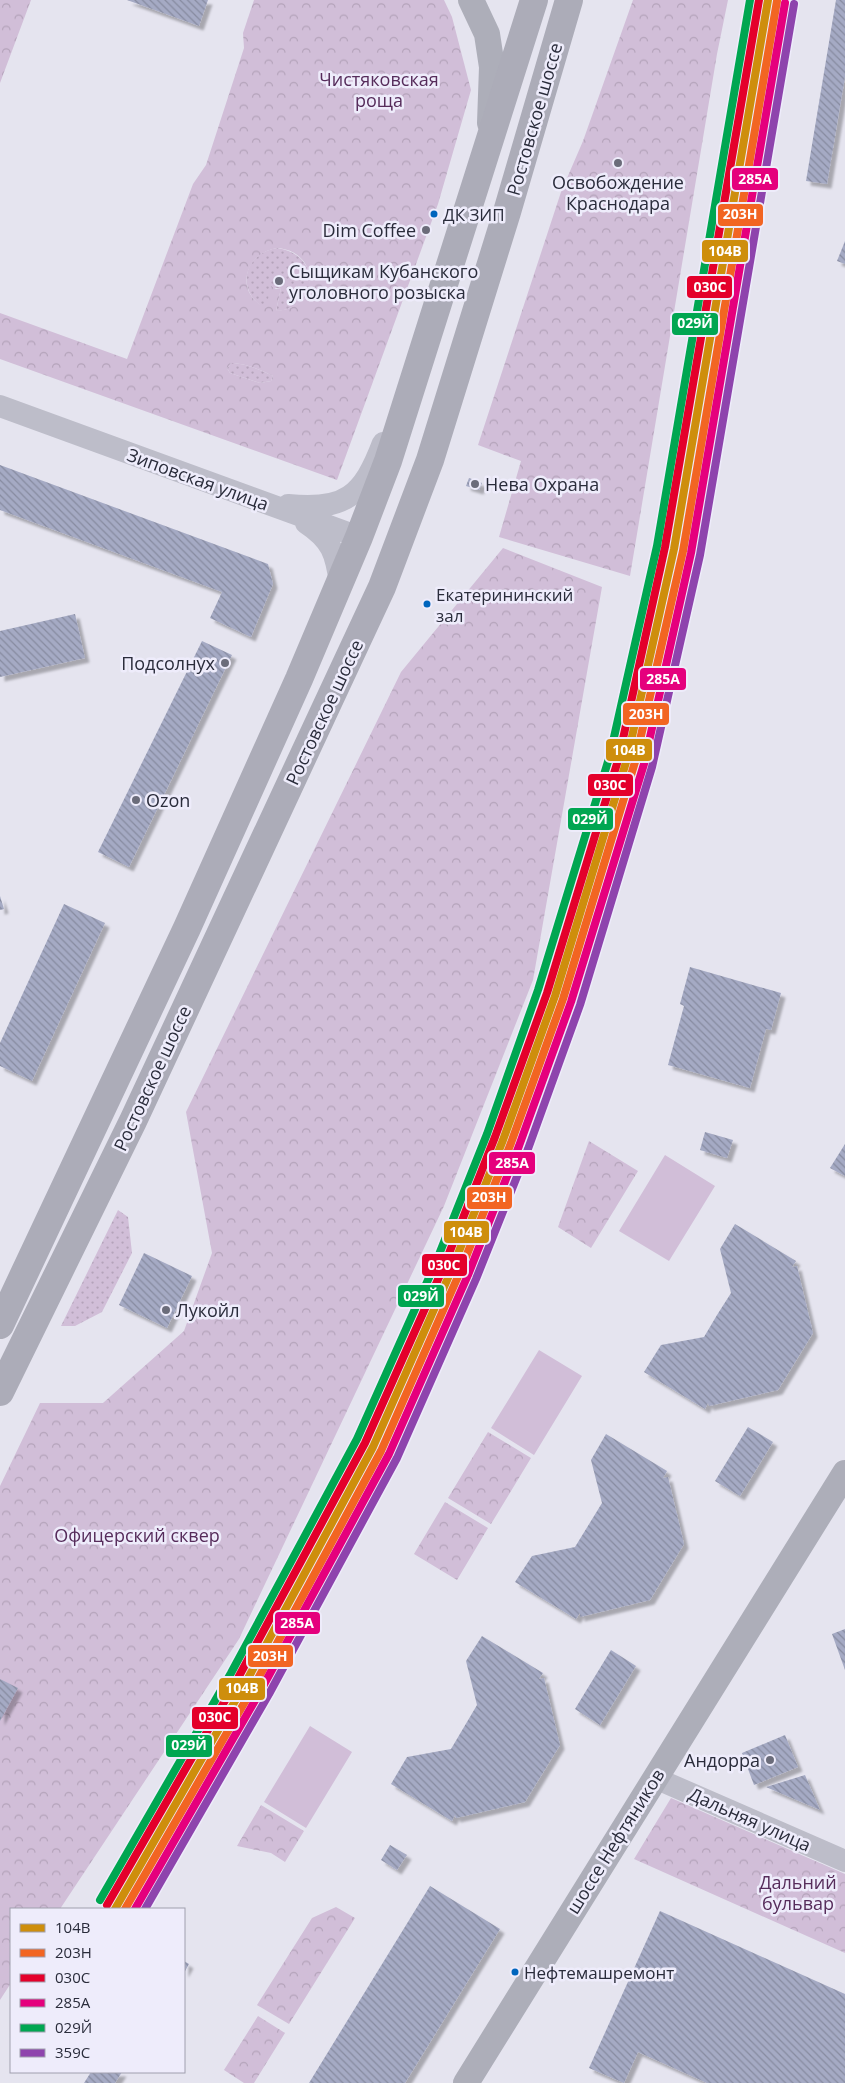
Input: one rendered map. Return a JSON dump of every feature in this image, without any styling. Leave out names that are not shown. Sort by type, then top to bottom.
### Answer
[{"type":"main road","name":"Ростовское шоссе","points":[[471,0],[487,34],[492,67],[489,141]]},
{"type":"main road","name":"Ростовское шоссе","points":[[0,1325],[187,928],[299,679],[359,537],[388,461],[534,0]]},
{"type":"main road","name":"Ростовское шоссе","points":[[0,1392],[141,1103],[374,605],[430,460],[507,212],[569,0]]},
{"type":"main road","name":"Зиповская улица","points":[[359,537],[396,551]]},
{"type":"main road","name":"шоссе Нефтяников","points":[[466,2083],[845,1473]]},
{"type":"street","points":[[262,502],[301,506],[332,505],[346,498],[359,488],[376,461],[404,387],[419,364]]},
{"type":"street","name":"Зиповская улица","points":[[0,406],[359,537]]},
{"type":"street","points":[[286,510],[318,531],[330,544],[336,559],[340,583]]},
{"type":"street","name":"Дальняя улица","points":[[655,1778],[845,1861]]},
{"type":"green space","points":[[0,0],[31,0],[0,83]]},
{"type":"green space","name":"Чистяковская роща","points":[[254,0],[444,0],[452,17],[471,90],[438,204],[337,480],[0,359],[0,313],[127,359],[193,184],[206,165],[244,48],[243,33]],"holes":[[[277,248],[291,251],[302,259],[308,269],[310,280],[307,291],[301,301],[290,308],[276,311],[281,288],[276,289],[271,286],[266,308],[256,301],[250,293],[247,284],[247,274],[257,257],[266,251]],[[231,363],[253,367],[273,376],[271,381],[260,383],[230,373],[227,368]]]},
{"type":"green space","points":[[633,0],[728,0],[717,54],[630,576],[499,537],[521,461],[478,445],[561,192],[583,141]]},
{"type":"green space","points":[[277,248],[292,252],[302,260],[308,270],[310,281],[308,292],[301,301],[291,308],[276,311],[281,288],[273,288],[266,309],[256,302],[250,293],[247,284],[247,274],[250,265],[257,257],[265,251]]},
{"type":"green space","points":[[231,363],[253,367],[273,376],[271,381],[260,383],[230,373],[227,368]]},
{"type":"green space","name":"Офицерский сквер","points":[[503,548],[602,587],[533,980],[444,1206],[239,1639],[61,1908],[10,1908],[10,1985],[0,2000],[0,1486],[40,1403],[103,1403],[184,1331],[212,1253],[186,1112],[401,672]]},
{"type":"green space","points":[[589,1141],[638,1171],[591,1248],[558,1227]]},
{"type":"green space","points":[[665,1155],[715,1186],[669,1261],[619,1231]]},
{"type":"green space","points":[[118,1210],[128,1217],[132,1253],[102,1312],[75,1326],[61,1326]]},
{"type":"green space","points":[[539,1350],[582,1376],[534,1455],[491,1428]]},
{"type":"green space","points":[[488,1432],[531,1458],[491,1524],[448,1498]]},
{"type":"green space","points":[[445,1502],[488,1528],[457,1580],[414,1554]]},
{"type":"green space","points":[[310,1726],[352,1752],[306,1828],[264,1802]]},
{"type":"green space","name":"Дальний бульвар","points":[[671,1798],[845,1874],[845,1953],[634,1859]]},
{"type":"green space","points":[[261,1805],[304,1831],[285,1862],[271,1853],[237,1846]]},
{"type":"green space","points":[[336,1907],[355,1918],[289,2024],[257,2005],[312,1918]]},
{"type":"green space","points":[[258,2016],[285,2033],[254,2083],[244,2083],[224,2070]]},
{"type":"building","points":[[127,0],[208,0],[199,26]]},
{"type":"building","points":[[836,0],[845,0],[845,77],[827,184],[806,181]]},
{"type":"building","points":[[845,241],[845,264],[837,261]]},
{"type":"building","points":[[0,465],[268,564],[273,584],[251,637],[210,618],[222,592],[0,510]]},
{"type":"building","points":[[469,478],[482,483],[479,490],[466,486]]},
{"type":"building","points":[[75,614],[85,658],[0,677],[0,631]]},
{"type":"building","points":[[202,641],[232,655],[129,867],[98,852]]},
{"type":"building","points":[[0,896],[4,909],[0,910]]},
{"type":"building","points":[[64,904],[105,923],[32,1081],[0,1066],[0,1043]]},
{"type":"building","points":[[690,967],[781,993],[771,1030],[766,1029],[750,1088],[668,1065],[684,1006],[680,1004]]},
{"type":"building","points":[[705,1132],[733,1140],[727,1158],[700,1150]]},
{"type":"building","points":[[845,1144],[845,1176],[830,1168]]},
{"type":"building","points":[[735,1224],[796,1261],[792,1267],[797,1266],[813,1333],[778,1390],[709,1406],[708,1403],[705,1409],[644,1372],[661,1345],[704,1337],[731,1293],[720,1249]]},
{"type":"building","points":[[144,1253],[192,1276],[167,1328],[119,1305]]},
{"type":"building","points":[[748,1427],[773,1442],[740,1496],[715,1481]]},
{"type":"building","points":[[606,1434],[667,1471],[663,1478],[668,1477],[684,1544],[650,1600],[580,1617],[580,1613],[576,1619],[515,1582],[532,1556],[575,1547],[602,1503],[591,1460]]},
{"type":"building","points":[[845,1629],[845,1670],[832,1634]]},
{"type":"building","points":[[482,1636],[543,1673],[539,1679],[544,1678],[560,1745],[525,1802],[456,1818],[455,1815],[452,1821],[391,1784],[407,1757],[451,1749],[477,1705],[466,1661]]},
{"type":"building","points":[[611,1650],[636,1666],[600,1725],[575,1709]]},
{"type":"building","points":[[0,1679],[18,1688],[0,1721]]},
{"type":"building","name":"Андорра","points":[[785,1735],[798,1767],[754,1785],[742,1753]]},
{"type":"building","points":[[805,1775],[820,1810],[766,1787]]},
{"type":"building","points":[[390,1845],[407,1855],[397,1870],[381,1860]]},
{"type":"building","points":[[430,1886],[500,1929],[405,2083],[309,2083]]},
{"type":"building","points":[[660,1911],[845,1994],[845,2083],[707,2083],[638,2052],[624,2083],[589,2068]]},
{"type":"building","points":[[185,1962],[189,1964],[185,1971]]},
{"type":"building","points":[[90,2073],[121,2073],[115,2083],[84,2083]]},
{"type":"railway","points":[[541,975],[608,756],[656,554],[752,0]]},
{"type":"transit line","name":"029Й","points":[[100,1900],[231,1673],[357,1439],[436,1262],[487,1134],[538,990],[610,755],[657,546],[750,0]]},
{"type":"transit line","name":"030C","points":[[107,1905],[238,1678],[365,1443],[444,1266],[495,1137],[547,993],[619,757],[665,547],[759,0]]},
{"type":"transit line","name":"104В","points":[[116,1908],[246,1682],[373,1447],[452,1269],[503,1140],[555,996],[627,759],[674,549],[768,0]]},
{"type":"transit line","name":"203Н","points":[[126,1908],[254,1686],[381,1451],[460,1272],[511,1143],[563,999],[635,762],[683,551],[777,1]]},
{"type":"transit line","name":"285А","points":[[136,1908],[261,1690],[389,1454],[468,1275],[519,1146],[571,1002],[644,764],[691,553],[785,3]]},
{"type":"transit line","name":"359С","points":[[146,1908],[269,1694],[397,1458],[476,1279],[528,1149],[580,1005],[652,767],[700,555],[794,4]]},
{"type":"place","name":"Освобождение Краснодара","points":[[618,163]]},
{"type":"place","name":"ДК ЗИП","points":[[434,214]]},
{"type":"place","name":"Dim Coffee","points":[[426,230]]},
{"type":"place","name":"Сыщикам Кубанского уголовного розыска","points":[[279,281]]},
{"type":"place","name":"Нева Охрана","points":[[475,484]]},
{"type":"place","name":"Екатерининский зал","points":[[427,604]]},
{"type":"place","name":"Подсолнух","points":[[225,663]]},
{"type":"place","name":"Ozon","points":[[136,800]]},
{"type":"place","name":"Лукойл","points":[[166,1310]]},
{"type":"place","name":"Андорра","points":[[770,1760]]},
{"type":"place","name":"Нефтемашремонт","points":[[515,1972]]}]
